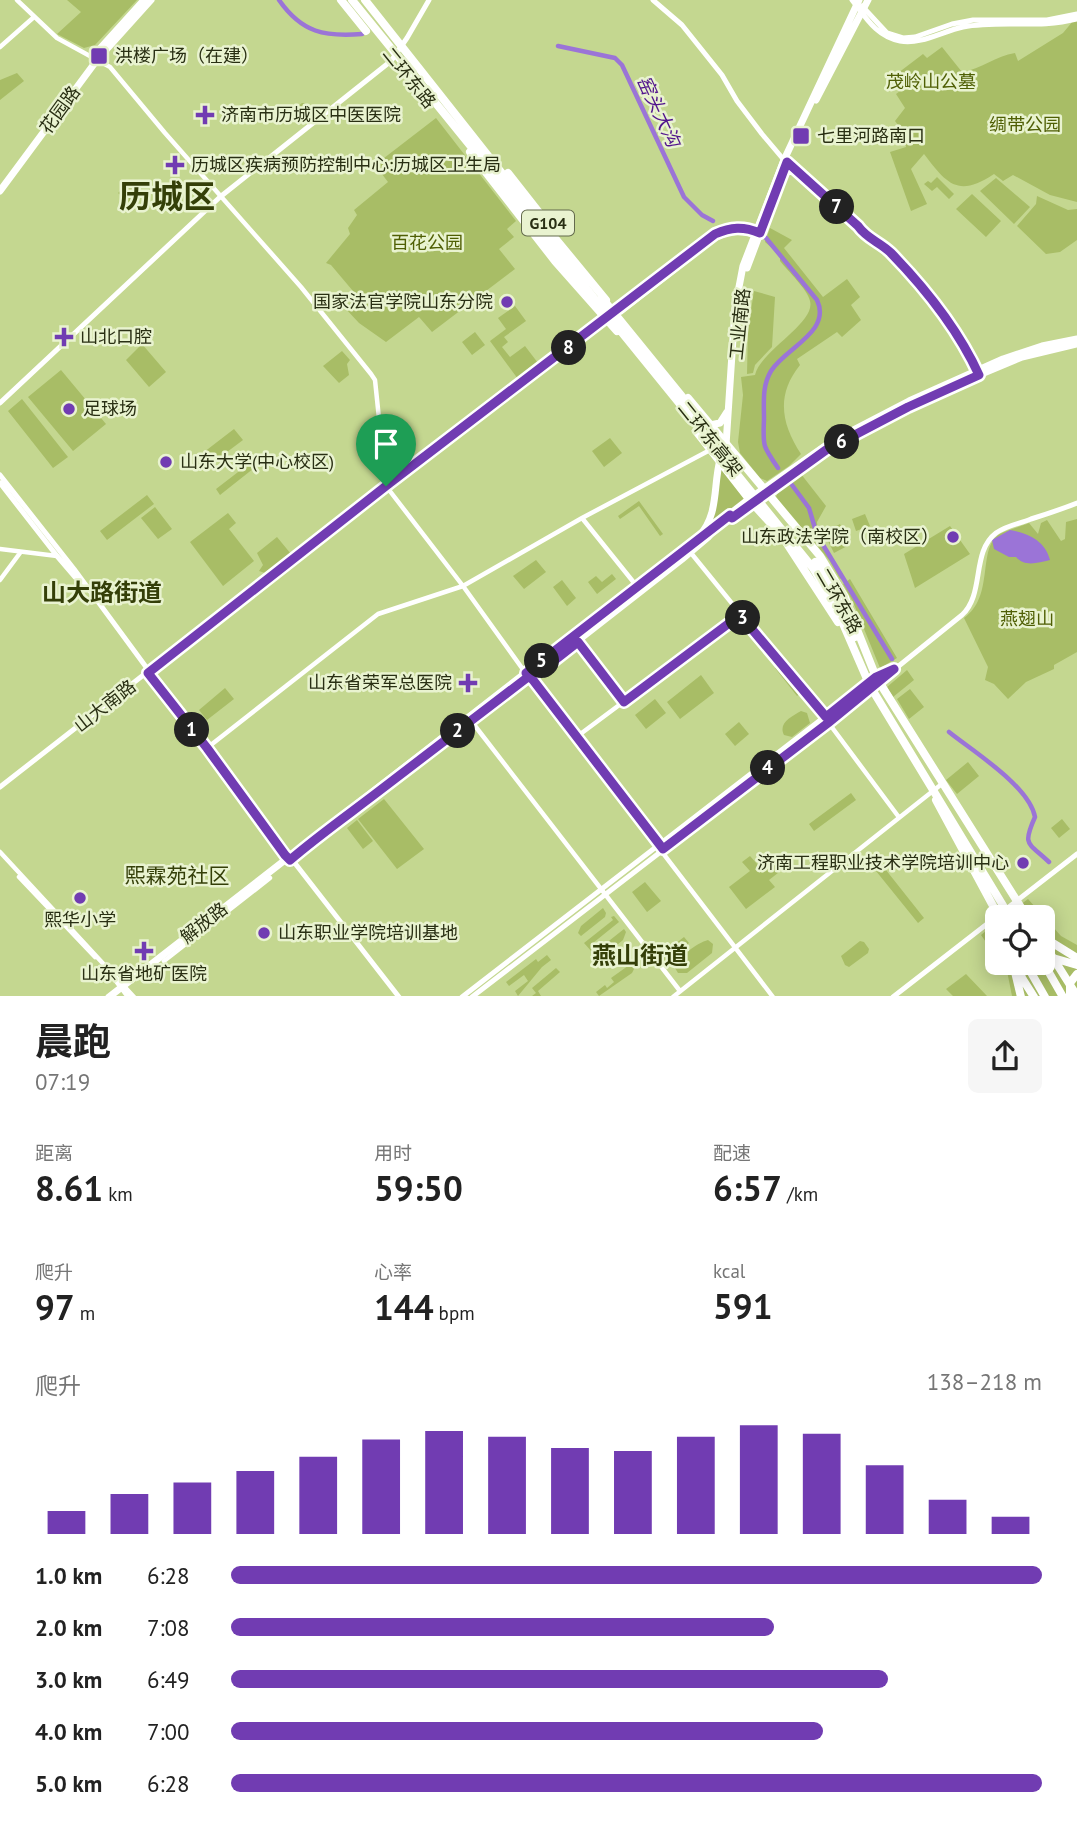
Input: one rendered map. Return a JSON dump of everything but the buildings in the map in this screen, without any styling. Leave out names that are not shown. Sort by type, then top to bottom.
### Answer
[{"type":"highway","name":"二环东路","points":[[346,0],[368,29]]},
{"type":"highway","name":"二环东路","points":[[346,0],[590,296],[612,315],[710,425],[820,556],[845,597],[878,680],[938,789],[996,905]]},
{"type":"highway","name":"二环东高架","points":[[346,0],[612,315]]},
{"type":"highway","name":"二环东路","points":[[363,1],[486,150],[488,156],[604,291],[622,336],[751,501],[781,535],[839,624],[867,688],[938,789],[968,820],[1018,905]]},
{"type":"highway","name":"二环东高架","points":[[363,1],[775,515],[824,584],[870,685],[938,789],[1006,905]]},
{"type":"highway","name":"二环东路","points":[[477,139],[490,150],[579,264],[590,296],[612,315]]},
{"type":"highway","points":[[486,150],[593,281],[612,315]]},
{"type":"highway","points":[[472,154],[580,286],[612,315]]},
{"type":"highway","name":"二环东路","points":[[590,296],[604,291]]},
{"type":"highway","points":[[775,515],[802,540],[822,565],[853,619]]},
{"type":"highway","points":[[775,515],[792,548],[813,574],[839,624]]},
{"type":"highway","points":[[938,789],[959,839],[998,905]]},
{"type":"highway","points":[[938,789],[969,830],[1016,905]]},
{"type":"highway","points":[[1055,946],[1077,958]]},
{"type":"highway","points":[[1055,959],[1077,995]]},
{"type":"highway","points":[[1055,959],[1077,965]]},
{"type":"highway","points":[[1070,996],[1070,983],[1077,974]]},
{"type":"highway","points":[[1017,975],[1021,996]]},
{"type":"highway","points":[[1021,975],[1034,996]]},
{"type":"highway","points":[[1033,975],[1045,996]]},
{"type":"highway","points":[[1046,975],[1057,996]]},
{"type":"highway","points":[[1049,975],[1063,996]]},
{"type":"main road","name":"花园路","points":[[0,185],[95,58],[144,0]]},
{"type":"main road","name":"花园路","points":[[0,191],[95,58],[151,0]]},
{"type":"main road","points":[[0,402],[16,390],[220,196],[392,59],[429,0]]},
{"type":"main road","points":[[653,0],[682,25],[786,161]]},
{"type":"main road","points":[[860,4],[873,27],[884,36],[906,42],[915,42],[951,29],[981,24],[1046,24],[1077,16]]},
{"type":"main road","name":"工业南路","points":[[728,447],[735,308],[743,266],[786,161],[860,4]]},
{"type":"main road","name":"山大南路","points":[[0,787],[715,234],[731,228],[757,234]]},
{"type":"main road","name":"工业南路","points":[[728,447],[738,309],[757,234]]},
{"type":"main road","points":[[978,373],[1018,353],[1077,339]]},
{"type":"main road","points":[[978,373],[1077,344]]},
{"type":"main road","name":"解放路","points":[[115,996],[266,875],[792,471],[908,407],[978,373]]},
{"type":"main road","points":[[710,425],[720,424],[729,408]]},
{"type":"main road","points":[[699,537],[717,496],[720,460],[728,447]]},
{"type":"main road","points":[[0,475],[74,569],[149,672]]},
{"type":"main road","points":[[0,483],[208,747],[397,996]]},
{"type":"main road","points":[[472,996],[660,847],[828,721],[969,608],[988,541],[995,534],[1011,525],[1077,503]]},
{"type":"main road","name":"解放路","points":[[531,673],[606,608],[699,537],[731,517]]},
{"type":"main road","points":[[630,601],[635,593]]},
{"type":"main road","points":[[1011,905],[1077,853]]},
{"type":"main road","points":[[462,996],[602,892]]},
{"type":"main road","points":[[892,996],[985,928]]},
{"type":"main road","name":"解放路","points":[[109,996],[125,989]]},
{"type":"street","points":[[17,0],[57,38],[110,67],[301,287],[374,377],[386,486],[531,673],[576,738],[774,996]]},
{"type":"street","points":[[0,47],[34,17]]},
{"type":"street","points":[[786,161],[858,226],[864,236],[888,250],[928,292],[978,373]]},
{"type":"street","points":[[208,747],[378,614],[463,586],[582,517],[711,450]]},
{"type":"street","points":[[582,517],[635,584]]},
{"type":"street","points":[[531,673],[541,671],[713,533]]},
{"type":"street","points":[[606,608],[699,537]]},
{"type":"street","points":[[0,549],[57,556]]},
{"type":"street","points":[[691,552],[828,721],[899,816]]},
{"type":"street","points":[[0,580],[20,553]]},
{"type":"street","points":[[576,738],[740,615]]},
{"type":"street","points":[[578,642],[624,702]]},
{"type":"street","points":[[334,823],[472,723],[492,702]]},
{"type":"street","points":[[472,723],[680,991]]},
{"type":"street","points":[[673,996],[899,816],[938,789]]},
{"type":"street","points":[[0,854],[134,996]]},
{"type":"green space","points":[[67,0],[137,0],[95,45],[84,48],[57,34],[81,12]]},
{"type":"green space","name":"绸带公园","points":[[1077,20],[1077,202],[1050,195],[1013,175],[1003,181],[994,174],[971,185],[954,184],[940,173],[924,154],[911,169],[927,204],[911,211],[890,152],[906,147],[904,133],[895,121],[905,108],[896,94],[907,86],[898,73],[923,54],[927,58],[942,47],[962,72],[1015,53],[1018,61],[1063,33]]},
{"type":"green space","points":[[17,73],[24,81],[0,100],[0,80]]},
{"type":"green space","points":[[305,103],[311,112],[296,121],[291,111]]},
{"type":"green space","name":"百花公园","points":[[436,118],[516,221],[507,229],[514,237],[499,249],[515,269],[432,332],[419,317],[386,342],[359,323],[345,308],[358,297],[331,265],[326,263],[350,234],[348,228],[357,215],[354,210],[388,182],[375,165]]},
{"type":"green space","points":[[937,177],[954,194],[949,199],[937,187],[932,191],[924,184],[928,181],[931,183]]},
{"type":"green space","points":[[996,178],[1030,207],[1014,224],[980,191]]},
{"type":"green space","points":[[131,181],[141,192],[129,202],[118,193]]},
{"type":"green space","points":[[972,194],[1001,221],[986,237],[956,209]]},
{"type":"green space","points":[[1037,196],[1068,210],[1077,209],[1077,240],[1060,252],[1046,254],[1017,226],[1036,204]]},
{"type":"green space","points":[[770,228],[792,240],[784,248],[823,297],[847,279],[860,297],[851,305],[861,320],[842,337],[837,332],[797,359],[800,365],[787,387],[784,409],[789,431],[801,454],[767,481],[760,478],[740,453],[738,442],[743,395],[741,377],[755,375],[767,356],[797,327],[810,309],[810,301],[802,286],[780,261],[780,255],[765,242]]},
{"type":"green space","points":[[754,291],[775,297],[772,347],[755,365],[753,373],[747,374],[748,329]]},
{"type":"green space","points":[[515,306],[526,321],[504,337],[508,342],[502,347],[510,357],[525,346],[538,363],[518,379],[490,341],[506,329],[498,318]]},
{"type":"green space","points":[[475,332],[485,345],[472,355],[462,342]]},
{"type":"green space","points":[[142,344],[166,372],[149,387],[126,360]]},
{"type":"green space","points":[[342,351],[350,360],[347,364],[349,375],[339,383],[323,366]]},
{"type":"green space","points":[[61,370],[106,424],[73,451],[28,397]]},
{"type":"green space","points":[[22,399],[68,457],[53,468],[8,411]]},
{"type":"green space","points":[[234,429],[243,440],[203,470],[195,459]]},
{"type":"green space","points":[[610,438],[622,453],[604,467],[592,451]]},
{"type":"green space","points":[[255,459],[259,464],[220,495],[216,489]]},
{"type":"green space","points":[[719,465],[745,500],[702,532],[714,508]]},
{"type":"green space","points":[[801,474],[826,506],[817,522],[816,536],[844,576],[840,579],[829,560],[776,497],[778,492]]},
{"type":"green space","points":[[147,495],[154,504],[107,540],[100,531]]},
{"type":"green space","points":[[639,501],[663,534],[660,536],[639,506],[620,519],[618,516]]},
{"type":"green space","points":[[155,507],[172,529],[158,539],[141,518]]},
{"type":"green space","points":[[228,513],[236,523],[229,529],[254,561],[223,586],[190,542]]},
{"type":"green space","points":[[865,514],[870,526],[856,531],[852,519]]},
{"type":"green space","name":"燕翅山","points":[[1077,519],[1077,652],[1054,665],[1054,669],[1026,682],[1008,699],[994,684],[985,680],[988,667],[964,618],[979,599],[991,543],[1000,534],[1029,523],[1038,534],[1041,523],[1047,520],[1061,541],[1065,539],[1066,522]]},
{"type":"green space","points":[[840,524],[851,544],[834,553],[824,533]]},
{"type":"green space","points":[[950,526],[970,554],[915,588],[904,554]]},
{"type":"green space","points":[[277,537],[291,554],[265,573],[259,571],[263,565],[257,553]]},
{"type":"green space","points":[[536,560],[546,572],[524,589],[513,576]]},
{"type":"green space","points":[[612,574],[616,579],[597,594],[588,582],[596,576],[602,582]]},
{"type":"green space","points":[[850,579],[897,658],[880,668],[843,584]]},
{"type":"green space","points":[[562,580],[576,598],[567,606],[553,587]]},
{"type":"green space","points":[[779,665],[801,693],[797,696],[775,668]]},
{"type":"green space","points":[[907,670],[914,680],[893,697],[887,687]]},
{"type":"green space","points":[[701,675],[714,693],[680,719],[667,702]]},
{"type":"green space","points":[[225,688],[234,699],[207,720],[199,710]]},
{"type":"green space","points":[[910,689],[924,707],[909,719],[897,699]]},
{"type":"green space","points":[[655,699],[666,713],[646,729],[635,715]]},
{"type":"green space","points":[[801,711],[807,713],[810,723],[792,737],[784,735],[784,724]]},
{"type":"green space","points":[[739,722],[749,734],[735,746],[725,734]]},
{"type":"green space","points":[[968,762],[979,776],[957,794],[946,780]]},
{"type":"green space","points":[[851,793],[856,800],[814,831],[809,824]]},
{"type":"green space","points":[[384,799],[424,849],[397,869],[358,819]]},
{"type":"green space","points":[[1062,819],[1070,829],[1059,838],[1051,828]]},
{"type":"green space","points":[[357,820],[373,841],[363,849],[347,828]]},
{"type":"green space","points":[[771,855],[783,869],[769,880],[775,887],[746,909],[729,887],[750,871],[742,862],[750,856],[758,865]]},
{"type":"green space","points":[[882,865],[924,918],[918,923],[876,871]]},
{"type":"green space","points":[[645,882],[661,901],[647,912],[632,892]]},
{"type":"green space","points":[[1028,899],[1033,905],[1020,905]]},
{"type":"green space","points":[[603,908],[605,917],[581,936],[578,933],[581,926]]},
{"type":"green space","points":[[614,916],[619,922],[593,943],[592,952],[584,943],[613,920],[611,917]]},
{"type":"green space","points":[[624,929],[626,932],[623,940],[599,960],[599,963],[595,958],[600,948]]},
{"type":"green space","points":[[1055,929],[1077,945],[1077,996],[1012,996],[1008,975],[1055,975]]},
{"type":"green space","points":[[684,937],[689,943],[663,963],[658,957]]},
{"type":"green space","points":[[708,940],[713,944],[712,953],[687,973],[678,973],[675,968],[680,959]]},
{"type":"green space","points":[[860,941],[869,949],[868,953],[849,967],[845,965],[841,956]]},
{"type":"green space","points":[[547,955],[551,960],[518,996],[515,991],[528,981],[524,975],[509,986],[506,982],[536,959],[538,962]]},
{"type":"green space","points":[[632,963],[635,967],[632,973],[599,996],[596,992],[605,985],[607,988],[614,982],[611,978]]},
{"type":"green space","points":[[556,968],[560,972],[538,991],[541,996],[532,996],[536,993],[532,988]]},
{"type":"green space","points":[[966,974],[987,996],[953,996],[946,989]]},
{"type":"shaded area","points":[[1010,530],[1023,533],[1040,543],[1050,560],[1027,563],[994,549],[992,540]]},
{"type":"waterway","name":"窑头大沟","points":[[279,0],[296,20],[315,30],[337,35],[362,34]]},
{"type":"waterway","name":"窑头大沟","points":[[558,46],[615,58],[622,65],[684,197],[702,215],[713,221]]},
{"type":"waterway","name":"窑头大沟","points":[[766,238],[817,300],[820,311],[813,330],[778,363],[766,382],[764,440],[766,450],[778,468]]},
{"type":"waterway","name":"窑头大沟","points":[[792,485],[809,508],[817,535],[892,659]]},
{"type":"waterway","name":"窑头大沟","points":[[949,732],[999,770],[1023,793],[1035,817],[1029,833],[1029,843],[1049,862]]},
{"type":"place","name":"洪楼广场（在建）","points":[[99,56]]},
{"type":"place","name":"济南市历城区中医医院","points":[[205,115]]},
{"type":"place","name":"七里河路南口","points":[[801,136]]},
{"type":"place","name":"历城区疾病预防控制中心:历城区卫生局","points":[[175,165]]},
{"type":"place","name":"国家法官学院山东分院","points":[[507,302]]},
{"type":"place","name":"山北口腔","points":[[64,337]]},
{"type":"place","name":"足球场","points":[[69,409]]},
{"type":"place","name":"山东大学(中心校区)","points":[[166,462]]},
{"type":"place","name":"山东政法学院（南校区）","points":[[953,537]]},
{"type":"place","name":"山东省荣军总医院","points":[[468,683]]},
{"type":"place","name":"济南工程职业技术学院培训中心","points":[[1023,863]]},
{"type":"place","name":"熙华小学","points":[[80,898]]},
{"type":"place","name":"山东职业学院培训基地","points":[[264,933]]},
{"type":"place","name":"山东省地矿医院","points":[[144,951]]},
{"type":"district","name":"历城区","points":[[167,197]]},
{"type":"district","name":"山大路街道","points":[[102,593]]},
{"type":"district","name":"熙霖苑社区","points":[[177,876]]},
{"type":"district","name":"燕山街道","points":[[640,956]]},
{"type":"route","points":[[386,486],[148,673],[285,855],[290,860],[333,825],[529,676],[531,675],[536,670],[541,671],[578,642],[624,702],[740,615],[826,717],[876,677],[894,669],[880,683],[663,849],[533,680],[529,676],[526,673],[730,515],[732,518],[775,489],[817,456],[908,407],[979,375],[928,292],[888,250],[864,236],[858,226],[787,162],[760,233],[746,228],[731,228],[715,234],[386,486]]},
{"type":"park label","name":"茂岭山公墓","points":[[931,82]]}]
